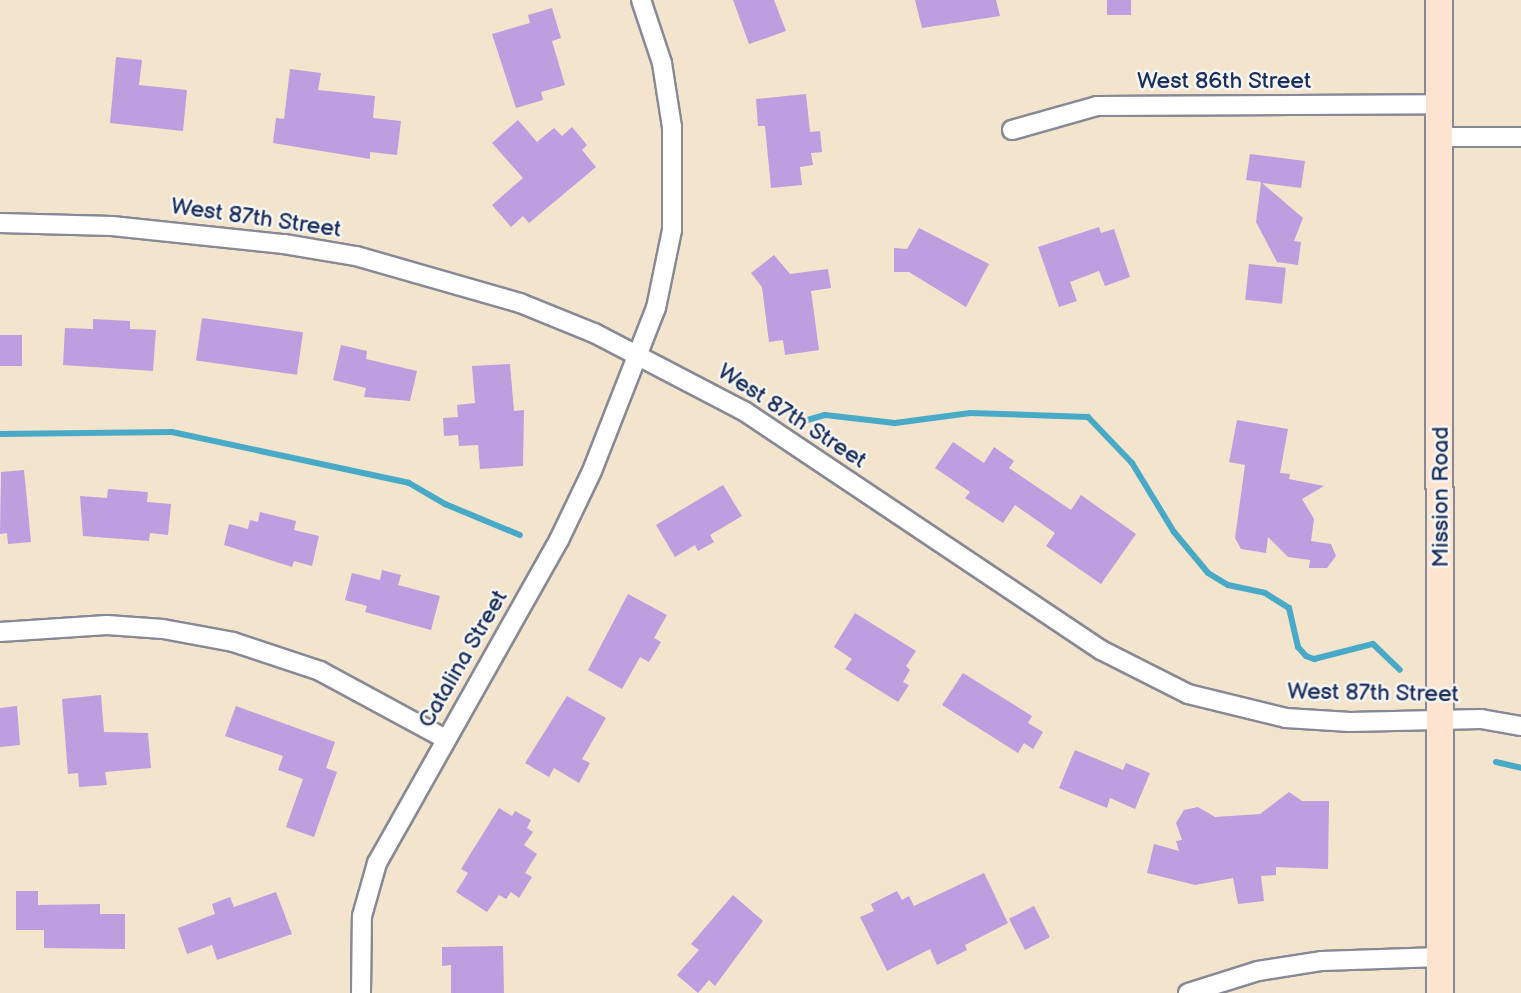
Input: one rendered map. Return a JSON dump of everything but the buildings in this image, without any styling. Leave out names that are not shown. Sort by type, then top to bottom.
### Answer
[{"type":"main road","name":"Mission Road","points":[[1439,0],[1442,719],[1440,993]]},
{"type":"street","name":"Catalina Street","points":[[361,993],[360,943],[371,882],[446,738],[559,540],[639,355],[662,285],[672,230],[674,172],[662,63],[641,0]]},
{"type":"street","name":"West 86th Street","points":[[1013,130],[1097,106],[1440,104]]},
{"type":"street","points":[[1440,137],[1521,137]]},
{"type":"street","name":"West 87th Street","points":[[0,223],[199,233],[356,256],[520,303],[639,355],[744,411],[1141,673],[1188,694],[1286,718],[1350,722],[1442,719],[1521,726]]},
{"type":"street","points":[[0,632],[107,625],[163,629],[233,642],[320,671],[446,738]]},
{"type":"street","points":[[1188,993],[1258,971],[1322,961],[1440,957]]},
{"type":"waterway","points":[[797,423],[825,415],[895,423],[970,413],[1088,417],[1132,463],[1174,532],[1208,573],[1228,585],[1265,593],[1289,608],[1298,647],[1306,656],[1314,659],[1373,644],[1400,670]]},
{"type":"waterway","points":[[0,434],[172,432],[409,483],[445,504],[520,535]]},
{"type":"waterway","points":[[1496,762],[1521,768]]}]
